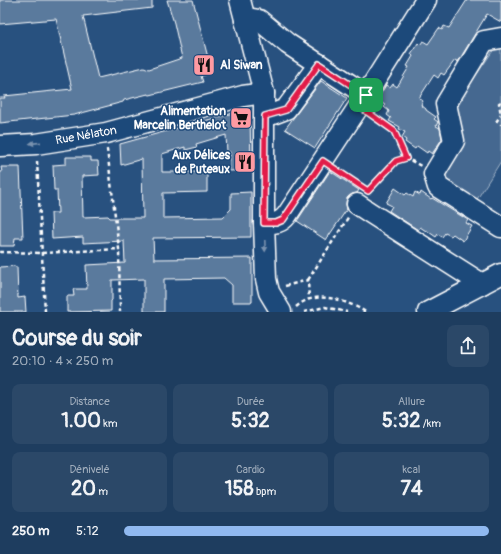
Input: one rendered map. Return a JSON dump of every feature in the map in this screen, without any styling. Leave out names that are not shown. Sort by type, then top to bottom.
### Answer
[{"type":"street","points":[[240,0],[264,93],[264,223],[266,279],[269,292],[282,312]]},
{"type":"street","points":[[264,223],[276,223],[283,220],[363,101],[426,0]]},
{"type":"street","points":[[245,21],[253,18],[259,20],[288,44],[319,64],[363,101]]},
{"type":"street","points":[[501,38],[484,41],[446,104],[454,141],[434,174],[438,187],[501,227]]},
{"type":"street","points":[[265,116],[286,110],[319,64]]},
{"type":"street","name":"Rue Nélaton","points":[[0,146],[36,144],[106,133],[243,96],[264,93]]},
{"type":"street","points":[[362,197],[375,216],[482,284]]},
{"type":"street","points":[[477,200],[501,216]]},
{"type":"street","points":[[428,312],[501,274]]},
{"type":"path","points":[[363,101],[394,131],[406,158],[434,174]]},
{"type":"path","points":[[496,122],[501,115],[499,103],[501,102]]},
{"type":"path","points":[[106,133],[119,249],[120,312]]},
{"type":"path","points":[[36,144],[45,312]]},
{"type":"path","points":[[309,300],[308,280],[362,197],[396,161],[406,158]]},
{"type":"path","points":[[323,161],[362,197]]},
{"type":"path","points":[[0,252],[42,253],[119,249]]},
{"type":"path","points":[[281,288],[308,280]]},
{"type":"path","points":[[294,312],[297,306],[309,300],[318,298],[337,299],[366,312]]},
{"type":"path","points":[[304,312],[325,307],[347,312]]},
{"type":"shaded area","points":[[501,41],[501,161],[474,204],[444,183],[440,171],[453,109]]},
{"type":"building","points":[[0,0],[152,0],[152,8],[83,16],[98,78],[144,67],[149,69],[182,58],[167,0],[193,0],[212,73],[201,76],[203,82],[124,100],[123,102],[74,115],[0,123],[0,98],[5,98],[4,96],[72,89],[56,19],[0,24]]},
{"type":"building","points":[[467,0],[501,0],[501,22],[487,14],[458,62],[455,60],[444,75],[441,73],[438,78],[434,75],[419,98],[423,101],[421,105],[436,117],[434,119],[438,122],[436,126],[440,128],[442,139],[432,154],[428,151],[427,153],[417,146],[415,149],[405,142],[406,140],[402,137],[405,132],[399,129],[400,127],[389,121],[391,118],[387,115],[389,111],[384,107],[385,105],[377,100],[386,85],[390,88],[393,84],[397,87],[409,67],[407,66],[413,56],[411,54],[418,43],[420,45],[423,41],[428,44],[439,28],[442,30],[444,26],[449,28]]},
{"type":"building","points":[[321,81],[347,98],[315,148],[285,129]]},
{"type":"building","points":[[245,110],[250,114],[251,170],[230,171],[230,152],[227,152],[226,135],[196,144],[197,147],[185,150],[185,147],[162,154],[162,172],[207,172],[207,192],[163,193],[163,218],[223,217],[231,209],[231,193],[251,192],[251,237],[153,238],[154,259],[252,258],[252,302],[232,302],[232,285],[224,278],[164,279],[164,312],[144,312],[144,279],[112,280],[111,311],[67,312],[67,296],[74,296],[73,289],[87,289],[86,265],[125,263],[124,241],[83,243],[83,237],[52,239],[51,213],[58,213],[57,190],[54,190],[53,165],[66,164],[66,157],[91,157],[91,161],[98,161],[99,175],[82,176],[83,217],[108,216],[110,218],[143,218],[142,159],[121,165],[120,144],[185,126],[185,124],[191,122],[192,124]]},
{"type":"building","points":[[1,167],[20,167],[23,238],[15,238],[14,246],[0,246]]},
{"type":"building","points":[[330,171],[359,190],[357,193],[352,194],[347,198],[347,209],[326,240],[297,221]]},
{"type":"building","points":[[395,188],[405,195],[407,193],[413,197],[415,192],[420,195],[421,192],[468,220],[466,223],[472,226],[463,241],[453,234],[451,236],[445,233],[442,237],[438,234],[436,237],[420,227],[418,230],[389,211],[392,206],[386,203]]},
{"type":"building","points":[[0,267],[17,267],[18,298],[25,297],[26,312],[0,312]]},
{"type":"place","name":"Al Siwan","points":[[204,65]]},
{"type":"place","name":"Alimentation Marcelin Berthelot","points":[[241,118]]},
{"type":"place","name":"Aux Délices de Puteaux","points":[[245,162]]},
{"type":"route","points":[[319,64],[366,95],[359,106],[394,131],[406,158],[396,161],[368,191],[323,161],[283,220],[278,223],[264,223],[265,116],[286,110],[319,64]]}]
